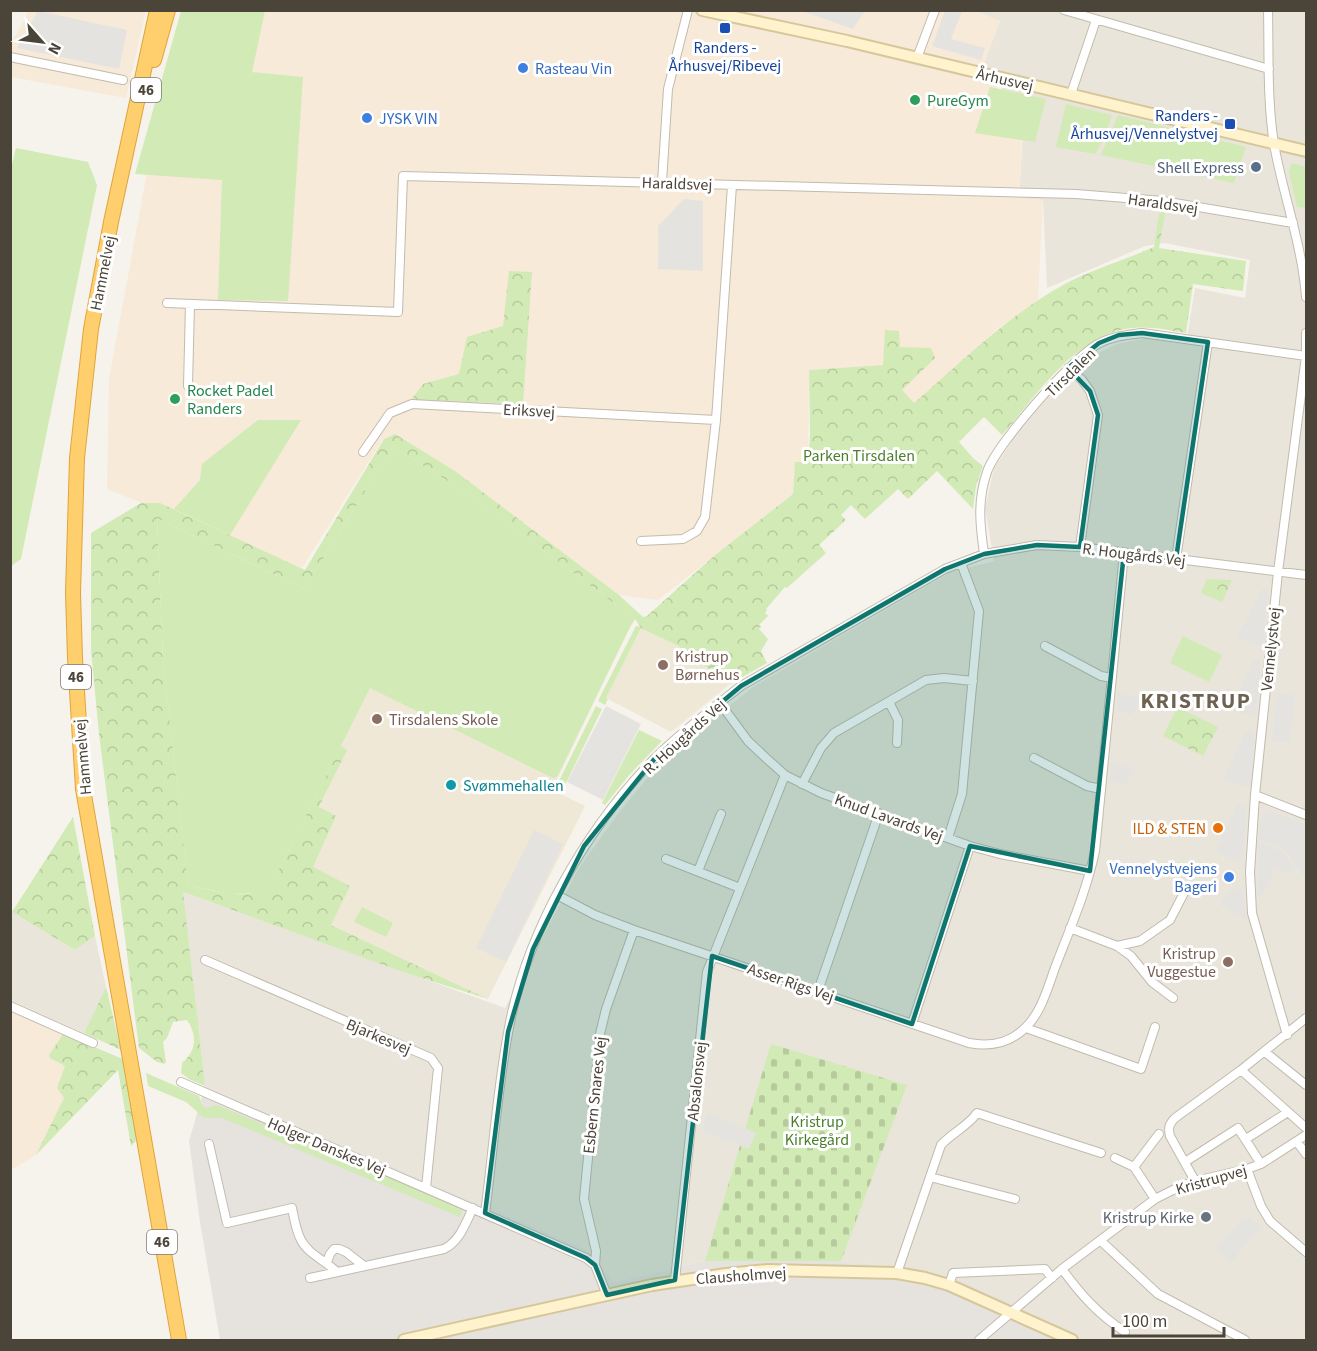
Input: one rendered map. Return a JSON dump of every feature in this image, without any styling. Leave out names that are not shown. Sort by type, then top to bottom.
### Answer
[{"type":"highway","name":"Hammelvej","points":[[157,10],[99,283],[83,392],[74,529],[75,658],[84,789],[179,1341]]},
{"type":"highway","name":"Hammelvej","points":[[123,169],[168,10]]},
{"type":"street","points":[[662,182],[668,89],[687,10]]},
{"type":"street","name":"Århusvej","points":[[702,10],[917,58],[1306,151]]},
{"type":"street","points":[[917,58],[935,10]]},
{"type":"street","points":[[1064,10],[1269,69]]},
{"type":"street","points":[[1268,10],[1274,144],[1293,223],[1306,297]]},
{"type":"street","points":[[1071,94],[1096,20]]},
{"type":"street","points":[[10,57],[123,80]]},
{"type":"street","name":"Haraldsvej","points":[[167,303],[398,312],[403,176],[1076,194],[1163,201],[1293,223]]},
{"type":"street","points":[[641,541],[683,539],[697,531],[705,518],[716,420],[732,185]]},
{"type":"street","points":[[188,386],[190,304]]},
{"type":"street","name":"Tirsdalen","points":[[984,554],[979,520],[980,497],[987,471],[998,450],[1068,368],[1083,353],[1099,343],[1119,336],[1142,333],[1306,356]]},
{"type":"street","name":"Vennelystvej","points":[[1287,1035],[1252,913],[1250,872],[1255,795],[1278,572],[1306,356],[1306,333]]},
{"type":"street","points":[[1176,559],[1208,342]]},
{"type":"street","points":[[1068,368],[1082,380],[1090,391],[1098,415],[1080,546]]},
{"type":"street","name":"Eriksvej","points":[[363,452],[390,414],[411,404],[716,420]]},
{"type":"street","name":"R. Hougårds Vej","points":[[485,1214],[508,1032],[517,995],[533,949],[557,895],[584,846],[627,789],[656,757],[741,686],[945,569],[984,554],[1037,544],[1080,546],[1306,575]]},
{"type":"street","name":"Asser Rigs Vej","points":[[557,895],[595,915],[634,930],[969,1043],[982,1046],[1006,1042],[1026,1028],[1041,1003],[1070,928],[1095,851],[1124,553]]},
{"type":"street","points":[[948,838],[962,795],[979,611],[961,563]]},
{"type":"street","points":[[1045,646],[1101,676],[1112,678]]},
{"type":"street","points":[[802,784],[821,748],[834,733],[926,680],[944,678],[973,681]]},
{"type":"street","points":[[889,702],[898,720],[897,743]]},
{"type":"street","name":"Knud Lavards Vej","points":[[720,703],[748,741],[785,775],[821,793],[970,846],[1090,871]]},
{"type":"street","points":[[1034,758],[1087,786],[1101,789]]},
{"type":"street","name":"Absalonsvej","points":[[675,1281],[707,972],[785,775]]},
{"type":"street","points":[[1255,795],[1306,815]]},
{"type":"street","points":[[818,991],[879,813]]},
{"type":"street","points":[[698,871],[721,814]]},
{"type":"street","points":[[912,1024],[970,846]]},
{"type":"street","points":[[666,859],[740,888]]},
{"type":"street","points":[[1117,946],[1140,941],[1170,920],[1185,891]]},
{"type":"street","points":[[1070,928],[1117,946],[1131,956],[1152,982],[1173,998]]},
{"type":"street","name":"Esbern Snares Vej","points":[[595,1265],[596,1251],[584,1199],[600,1034],[606,1009],[634,930]]},
{"type":"street","name":"Bjarkesvej","points":[[205,960],[431,1058],[438,1068],[426,1188]]},
{"type":"street","points":[[10,1006],[93,1043]]},
{"type":"street","points":[[1195,1181],[1170,1136],[1168,1128],[1170,1123],[1265,1052],[1306,1018]]},
{"type":"street","points":[[1026,1028],[1141,1069],[1155,1027]]},
{"type":"street","points":[[1265,1052],[1306,1085]]},
{"type":"street","points":[[1241,1070],[1306,1128]]},
{"type":"street","name":"Holger Danskes Vej","points":[[181,1082],[473,1208],[586,1258],[595,1265]]},
{"type":"street","points":[[1246,1139],[1288,1112]]},
{"type":"street","points":[[897,1273],[941,1145],[950,1135],[970,1123],[977,1113],[1101,1153]]},
{"type":"street","points":[[1185,1162],[1238,1128],[1261,1164]]},
{"type":"street","points":[[1134,1167],[1159,1134]]},
{"type":"street","name":"Kristrupvej","points":[[979,1341],[1062,1269],[1155,1199],[1195,1181],[1261,1164],[1306,1135]]},
{"type":"street","points":[[1297,1142],[1306,1154]]},
{"type":"street","points":[[209,1144],[227,1223],[292,1208],[300,1240],[337,1272]]},
{"type":"street","points":[[1115,1158],[1134,1167],[1155,1199]]},
{"type":"street","points":[[1247,1169],[1261,1206],[1270,1221],[1306,1251]]},
{"type":"street","points":[[930,1177],[1015,1199]]},
{"type":"street","points":[[310,1278],[444,1249],[453,1244],[473,1208]]},
{"type":"street","points":[[1101,1241],[1158,1294],[1245,1341]]},
{"type":"street","points":[[327,1262],[330,1254],[339,1249],[364,1266]]},
{"type":"street","points":[[595,1265],[607,1295]]},
{"type":"street","points":[[949,1286],[953,1273],[1045,1269],[1052,1278]]},
{"type":"street","points":[[1062,1269],[1083,1297],[1125,1332]]},
{"type":"street","name":"Clausholmvej","points":[[404,1341],[675,1281],[768,1270],[897,1273],[925,1278],[949,1286],[1072,1341]]},
{"type":"highlighted area","points":[[1142,333],[1208,342],[1176,559],[1124,553],[1090,871],[970,846],[912,1024],[712,956],[675,1280],[607,1295],[595,1265],[586,1258],[485,1213],[508,1032],[533,949],[584,846],[656,757],[741,686],[945,569],[984,554],[1037,545],[1080,547],[1098,415],[1090,391],[1068,368],[1099,343],[1119,335]]},
{"type":"shaded area","points":[[802,10],[865,11],[853,29]]},
{"type":"shaded area","points":[[974,10],[1000,21],[984,64],[1022,139],[1019,198],[1043,200],[1038,300],[998,328],[960,364],[895,419],[896,364],[809,370],[808,463],[795,462],[793,494],[658,600],[619,595],[455,471],[395,434],[383,439],[302,568],[107,489],[109,379],[159,107],[185,11]]},
{"type":"shaded area","points":[[29,11],[146,11],[126,98],[11,77],[11,44]]},
{"type":"shaded area","points":[[38,11],[127,30],[119,69],[17,48]]},
{"type":"shaded area","points":[[945,11],[962,11],[951,39],[985,48],[981,60],[932,46]]},
{"type":"shaded area","points":[[974,11],[1306,11],[1306,1340],[1076,1340],[956,1279],[905,1268],[841,1261],[705,1261],[614,1282],[588,1250],[205,1086],[182,892],[505,1008],[579,868],[617,815],[663,759],[753,687],[951,572],[994,561],[985,508],[994,468],[1014,438],[1058,385],[1088,358],[1117,344],[1146,338],[1186,344],[1195,288],[1245,298],[1250,260],[1165,243],[1145,246],[1047,288],[1043,200],[1019,198],[1024,118],[983,64],[1000,21]]},
{"type":"shaded area","points":[[684,199],[703,201],[703,271],[658,269],[658,226]]},
{"type":"shaded area","name":"Tirsdalens Skole","points":[[393,447],[465,492],[635,619],[552,790],[585,806],[488,999],[331,925],[312,867],[336,816],[319,808],[346,751],[341,747],[271,885],[188,885],[163,661],[304,589]]},
{"type":"shaded area","points":[[1262,589],[1268,589],[1264,647],[1236,638]]},
{"type":"shaded area","name":"Kristrup Børnehus","points":[[641,628],[677,645],[730,684],[671,732],[606,698]]},
{"type":"shaded area","points":[[1261,659],[1256,717],[1229,709],[1254,660]]},
{"type":"shaded area","points":[[1118,691],[1141,698],[1132,715],[1117,711]]},
{"type":"shaded area","points":[[1277,693],[1295,695],[1290,743],[1272,741]]},
{"type":"shaded area","points":[[606,706],[641,724],[603,800],[567,782]]},
{"type":"shaded area","points":[[1246,730],[1255,733],[1251,786],[1240,786],[1223,779]]},
{"type":"shaded area","points":[[1111,762],[1134,768],[1125,786],[1110,781]]},
{"type":"shaded area","points":[[1238,804],[1247,807],[1243,860],[1232,860],[1215,851]]},
{"type":"shaded area","points":[[1268,810],[1306,825],[1306,867],[1303,876],[1285,850],[1259,840],[1261,813],[1266,814]]},
{"type":"shaded area","points":[[534,830],[563,844],[506,962],[476,948]]},
{"type":"shaded area","points":[[1258,842],[1283,852],[1295,868],[1289,875],[1276,869],[1263,895],[1257,895]]},
{"type":"shaded area","points":[[1231,889],[1243,889],[1247,920],[1220,905],[1226,893],[1229,894]]},
{"type":"shaded area","points":[[12,912],[75,950],[95,936],[106,987],[84,1033],[11,1001],[10,915]]},
{"type":"shaded area","points":[[11,1010],[81,1042],[71,1099],[36,1155],[11,1170]]},
{"type":"shaded area","points":[[205,1086],[588,1250],[614,1282],[705,1261],[841,1261],[905,1268],[956,1279],[1078,1335],[1076,1340],[220,1340],[189,1141]]},
{"type":"shaded area","points":[[707,1113],[756,1133],[749,1149],[702,1131]]},
{"type":"shaded area","points":[[1244,1216],[1262,1226],[1231,1262],[1216,1249]]},
{"type":"green space","points":[[181,11],[265,11],[252,72],[303,77],[288,301],[218,300],[222,180],[135,174]]},
{"type":"green space","points":[[990,87],[1046,99],[1035,142],[975,133]]},
{"type":"green space","points":[[1066,104],[1112,115],[1104,139],[1095,154],[1056,147]]},
{"type":"green space","points":[[1118,115],[1246,147],[1234,183],[1101,155]]},
{"type":"green space","points":[[16,148],[88,162],[97,185],[21,559],[11,566],[10,173]]},
{"type":"green space","points":[[1292,163],[1306,167],[1306,208],[1297,207],[1289,172]]},
{"type":"green space","name":"Parken Tirsdalen","points":[[1160,208],[1166,208],[1159,248],[1246,261],[1243,291],[1193,284],[1186,333],[1131,328],[1111,333],[1075,354],[1043,385],[1002,435],[984,417],[959,442],[983,466],[976,486],[973,509],[937,471],[908,499],[898,489],[865,519],[851,505],[841,515],[846,520],[819,545],[826,553],[787,588],[785,587],[766,609],[765,613],[768,616],[759,625],[761,627],[759,629],[768,639],[761,651],[767,663],[730,684],[677,645],[641,628],[635,619],[465,492],[393,447],[304,589],[157,518],[163,661],[188,885],[231,894],[242,894],[253,893],[271,885],[341,746],[347,750],[319,807],[336,816],[313,867],[350,886],[331,925],[488,999],[400,971],[183,892],[205,1086],[181,1073],[182,1063],[194,1043],[193,1032],[187,1020],[173,1022],[163,1042],[166,1062],[164,1064],[157,1062],[139,1048],[99,734],[91,650],[91,533],[141,503],[160,503],[305,570],[384,439],[395,434],[455,471],[619,595],[643,617],[647,616],[714,556],[793,494],[795,462],[808,462],[809,370],[883,365],[885,330],[899,331],[900,347],[931,348],[935,358],[902,390],[914,403],[1005,324],[1044,296],[1098,269],[1154,247]]},
{"type":"green space","points":[[509,271],[532,272],[523,404],[411,400],[423,384],[459,374],[467,337],[503,326]]},
{"type":"green space","points":[[258,420],[301,420],[230,535],[174,509],[200,480],[202,464]]},
{"type":"green space","name":"Tirsdalens Skole","points":[[393,447],[465,492],[635,619],[557,777],[553,778],[370,688],[271,885],[262,893],[230,894],[188,885],[163,661],[157,518],[304,589]]},
{"type":"green space","points":[[1207,579],[1232,580],[1222,602],[1201,593]]},
{"type":"green space","points":[[646,621],[730,684],[677,645],[641,628],[606,698],[608,699],[605,705],[598,701],[636,626],[640,627],[638,623]]},
{"type":"green space","points":[[1183,636],[1222,655],[1209,682],[1170,663]]},
{"type":"green space","points":[[596,706],[602,709],[565,785],[559,781]]},
{"type":"green space","points":[[1177,707],[1218,727],[1203,756],[1163,736]]},
{"type":"green space","points":[[639,730],[662,741],[630,774],[605,805],[602,803]]},
{"type":"green space","points":[[73,817],[95,936],[75,950],[12,912]]},
{"type":"green space","points":[[362,907],[393,923],[386,937],[354,922]]},
{"type":"green space","points":[[106,987],[121,1050],[84,1033]]},
{"type":"green space","points":[[63,1034],[123,1059],[139,1138],[131,1146],[118,1070],[36,1155],[64,1098],[57,1088],[65,1066],[50,1058],[49,1055]]},
{"type":"green space","name":"Kristrup Kirkegård","points":[[771,1044],[907,1085],[841,1261],[705,1261]]},
{"type":"green space","points":[[146,1073],[199,1096],[202,1105],[206,1108],[217,1105],[456,1205],[462,1211],[460,1217],[222,1118],[204,1118],[186,1102],[148,1086]]},
{"type":"place","name":"Randers - Århusvej/Ribevej","points":[[725,28]]},
{"type":"place","name":"Rasteau Vin","points":[[523,68]]},
{"type":"place","name":"PureGym","points":[[915,100]]},
{"type":"place","name":"JYSK VIN","points":[[367,118]]},
{"type":"place","name":"Randers - Århusvej/Vennelystvej","points":[[1230,124]]},
{"type":"place","name":"Shell Express","points":[[1256,167]]},
{"type":"place","name":"Rocket Padel Randers","points":[[175,399]]},
{"type":"place","name":"Kristrup Børnehus","points":[[663,665]]},
{"type":"place","name":"Tirsdalens Skole","points":[[377,719]]},
{"type":"place","name":"Svømmehallen","points":[[451,785]]},
{"type":"place","name":"ILD & STEN","points":[[1218,828]]},
{"type":"place","name":"Vennelystvejens Bageri","points":[[1229,877]]},
{"type":"place","name":"Kristrup Vuggestue","points":[[1228,962]]},
{"type":"place","name":"Kristrup Kirke","points":[[1206,1217]]},
{"type":"district","name":"KRISTRUP","points":[[1196,700]]}]
